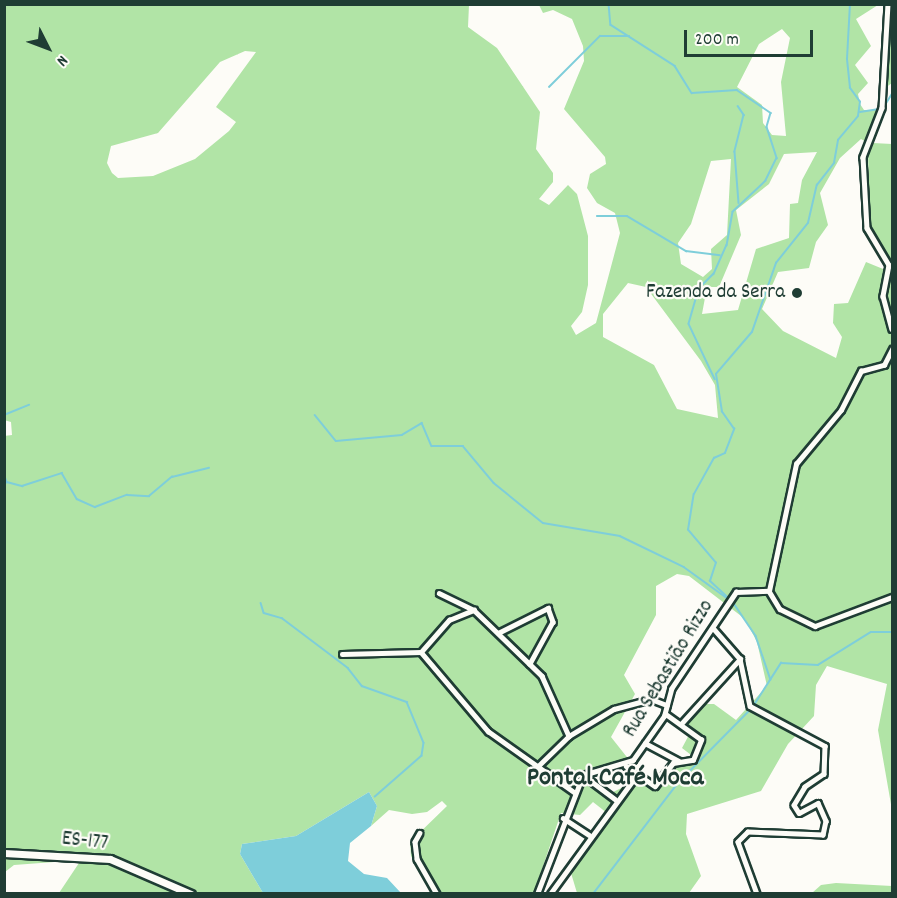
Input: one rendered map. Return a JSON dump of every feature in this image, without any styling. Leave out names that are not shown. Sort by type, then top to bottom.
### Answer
[{"type":"main road","name":"ES-177","points":[[4,853],[110,859],[191,894]]},
{"type":"street","points":[[888,4],[882,108],[863,157],[867,228],[889,264],[882,296],[892,329]]},
{"type":"street","points":[[892,349],[884,365],[861,370],[841,410],[796,464],[769,591],[780,609],[815,626],[892,597]]},
{"type":"street","name":"Rua Sebastião Rizzo","points":[[583,775],[626,766],[664,714],[670,689],[714,629],[736,592],[769,591]]},
{"type":"street","points":[[439,593],[474,610],[542,676],[569,736]]},
{"type":"street","points":[[498,633],[548,608],[553,622],[530,664]]},
{"type":"street","points":[[342,654],[421,652],[449,620],[474,610]]},
{"type":"street","points":[[714,629],[741,658],[751,707],[822,741],[826,755],[824,774],[805,787],[794,805],[799,813],[818,803],[826,821],[822,835],[748,832],[738,842],[757,894]]},
{"type":"street","points":[[421,652],[488,731],[536,768],[574,792]]},
{"type":"street","points":[[681,724],[741,658]]},
{"type":"street","points":[[536,768],[569,736],[638,700],[667,705]]},
{"type":"street","points":[[626,766],[636,776],[655,786],[673,763],[693,760],[701,742],[681,724],[664,714]]},
{"type":"street","points":[[645,743],[681,763]]},
{"type":"street","points":[[537,894],[563,818],[583,775],[615,799]]},
{"type":"street","points":[[550,894],[615,799],[636,776]]},
{"type":"street","points":[[563,818],[589,836]]},
{"type":"street","points":[[420,833],[415,843],[417,859],[437,894]]},
{"type":"green space","points":[[5,5],[469,5],[468,27],[497,48],[540,112],[536,149],[553,173],[553,182],[539,199],[549,205],[568,185],[577,194],[588,236],[588,285],[582,312],[571,326],[576,335],[596,323],[620,233],[615,213],[597,203],[587,188],[590,174],[606,164],[605,157],[564,109],[584,61],[583,46],[572,19],[553,10],[543,13],[539,5],[878,5],[856,19],[871,46],[855,65],[868,83],[858,94],[864,110],[885,110],[873,143],[892,144],[892,810],[878,730],[887,684],[827,666],[816,685],[814,716],[788,744],[761,791],[687,814],[686,834],[701,876],[689,893],[577,893],[571,873],[607,813],[593,802],[580,815],[561,813],[534,893],[432,893],[411,856],[410,842],[447,806],[442,801],[427,812],[412,814],[389,810],[371,826],[377,806],[369,792],[296,836],[242,844],[240,854],[263,893],[59,893],[81,860],[14,865],[5,872],[4,436],[12,435],[11,422],[4,420]],"holes":[[[782,29],[790,38],[781,82],[786,136],[772,135],[763,123],[762,105],[737,87],[759,44]],[[245,51],[256,52],[216,107],[236,122],[229,131],[195,159],[153,176],[118,178],[112,173],[107,163],[111,146],[158,133],[220,62]],[[861,139],[868,143],[869,226],[890,263],[888,271],[866,262],[848,303],[834,304],[833,323],[842,337],[836,358],[783,331],[762,309],[778,272],[809,268],[816,242],[828,225],[820,193],[840,158]],[[817,152],[802,180],[798,203],[790,204],[789,238],[756,249],[738,310],[702,314],[707,287],[719,287],[741,235],[736,210],[769,184],[784,154]],[[731,159],[727,235],[711,249],[712,269],[703,277],[681,264],[678,243],[691,224],[711,161]],[[628,283],[646,287],[701,361],[715,385],[718,418],[677,409],[654,365],[603,337],[603,314]],[[677,574],[689,576],[745,619],[757,642],[767,686],[736,720],[714,704],[703,704],[686,720],[690,733],[682,748],[695,758],[685,766],[674,764],[654,786],[640,779],[611,793],[598,791],[586,780],[588,772],[630,761],[611,737],[635,694],[624,675],[656,615],[656,586]]]},
{"type":"green space","points":[[891,5],[892,83],[885,88],[887,45]]},
{"type":"green space","points":[[836,883],[892,886],[892,893],[812,893],[821,885]]},
{"type":"water","points":[[369,792],[377,806],[371,826],[350,843],[348,861],[364,874],[387,878],[401,893],[263,893],[240,854],[242,844],[296,836]]},
{"type":"waterway","points":[[609,4],[611,25],[675,66],[692,93],[737,90],[771,113],[767,127],[777,158],[766,181],[733,212],[727,245],[714,274],[699,289],[689,324],[715,379]]},
{"type":"waterway","points":[[729,599],[710,581],[716,563],[688,530],[694,494],[714,458],[725,453],[734,429],[722,412],[716,374],[752,332],[776,263],[808,223],[817,185],[834,163],[838,140],[858,116],[860,102],[850,88],[847,59],[850,4]]},
{"type":"waterway","points":[[549,87],[600,36],[629,36]]},
{"type":"waterway","points":[[885,105],[892,94]]},
{"type":"waterway","points":[[738,106],[744,115],[735,152],[739,203]]},
{"type":"waterway","points":[[860,112],[879,109]]},
{"type":"waterway","points":[[597,216],[627,216],[686,251],[720,255]]},
{"type":"waterway","points":[[4,415],[29,405]]},
{"type":"waterway","points":[[315,415],[336,441],[402,435],[422,423],[432,446],[463,446],[494,483],[543,523],[620,536],[684,567],[727,598]]},
{"type":"waterway","points":[[4,474],[7,482],[22,486],[62,473],[77,499],[95,507],[127,495],[149,496],[172,477],[209,468]]},
{"type":"waterway","points":[[733,602],[756,636],[771,680]]},
{"type":"waterway","points":[[261,603],[264,613],[282,618],[348,668],[362,686],[407,702],[424,743],[422,756],[375,797]]},
{"type":"waterway","points":[[754,705],[781,663],[818,665],[871,632],[892,632]]},
{"type":"waterway","points":[[593,894],[678,783],[751,709]]},
{"type":"place","name":"Fazenda da Serra","points":[[797,293]]},
{"type":"district","name":"Pontal Café Moca","points":[[615,779]]}]
